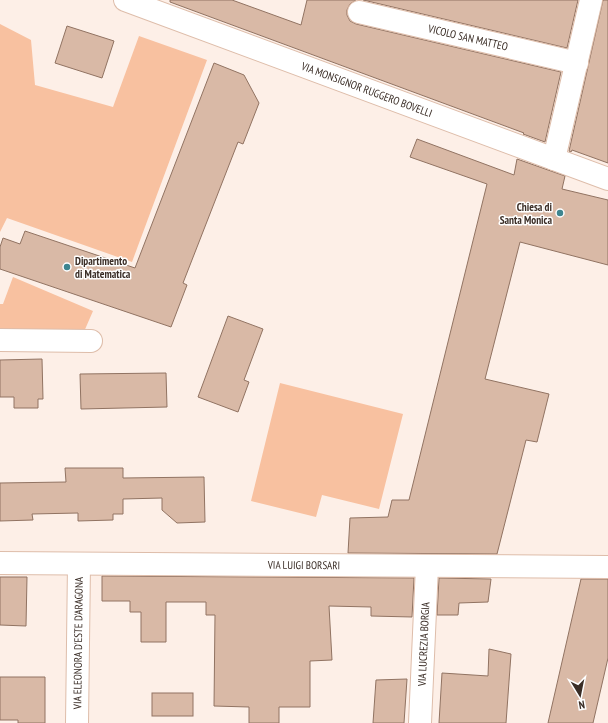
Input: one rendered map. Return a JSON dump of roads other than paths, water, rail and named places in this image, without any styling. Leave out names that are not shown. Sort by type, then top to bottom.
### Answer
[{"type":"street","name":"VIA MONSIGNOR RUGGERO BOVELLI","points":[[125,0],[608,179]]},
{"type":"street","points":[[554,159],[591,0]]},
{"type":"street","name":"VICOLO SAN MATTEO","points":[[359,12],[577,63]]},
{"type":"street","points":[[0,340],[91,341]]},
{"type":"street","name":"VIA LUIGI BORSARI","points":[[0,563],[608,567]]},
{"type":"street","name":"VIA ELEONORA D'ESTE D'ARAGONA","points":[[77,723],[80,564]]},
{"type":"street","name":"VIA LUCREZIA BORGIA","points":[[420,723],[427,566]]},
{"type":"place","name":"Chiesa di Santa Monica","points":[[560,213]]},
{"type":"place","name":"Dipartimento di Matematica","points":[[67,267]]}]
